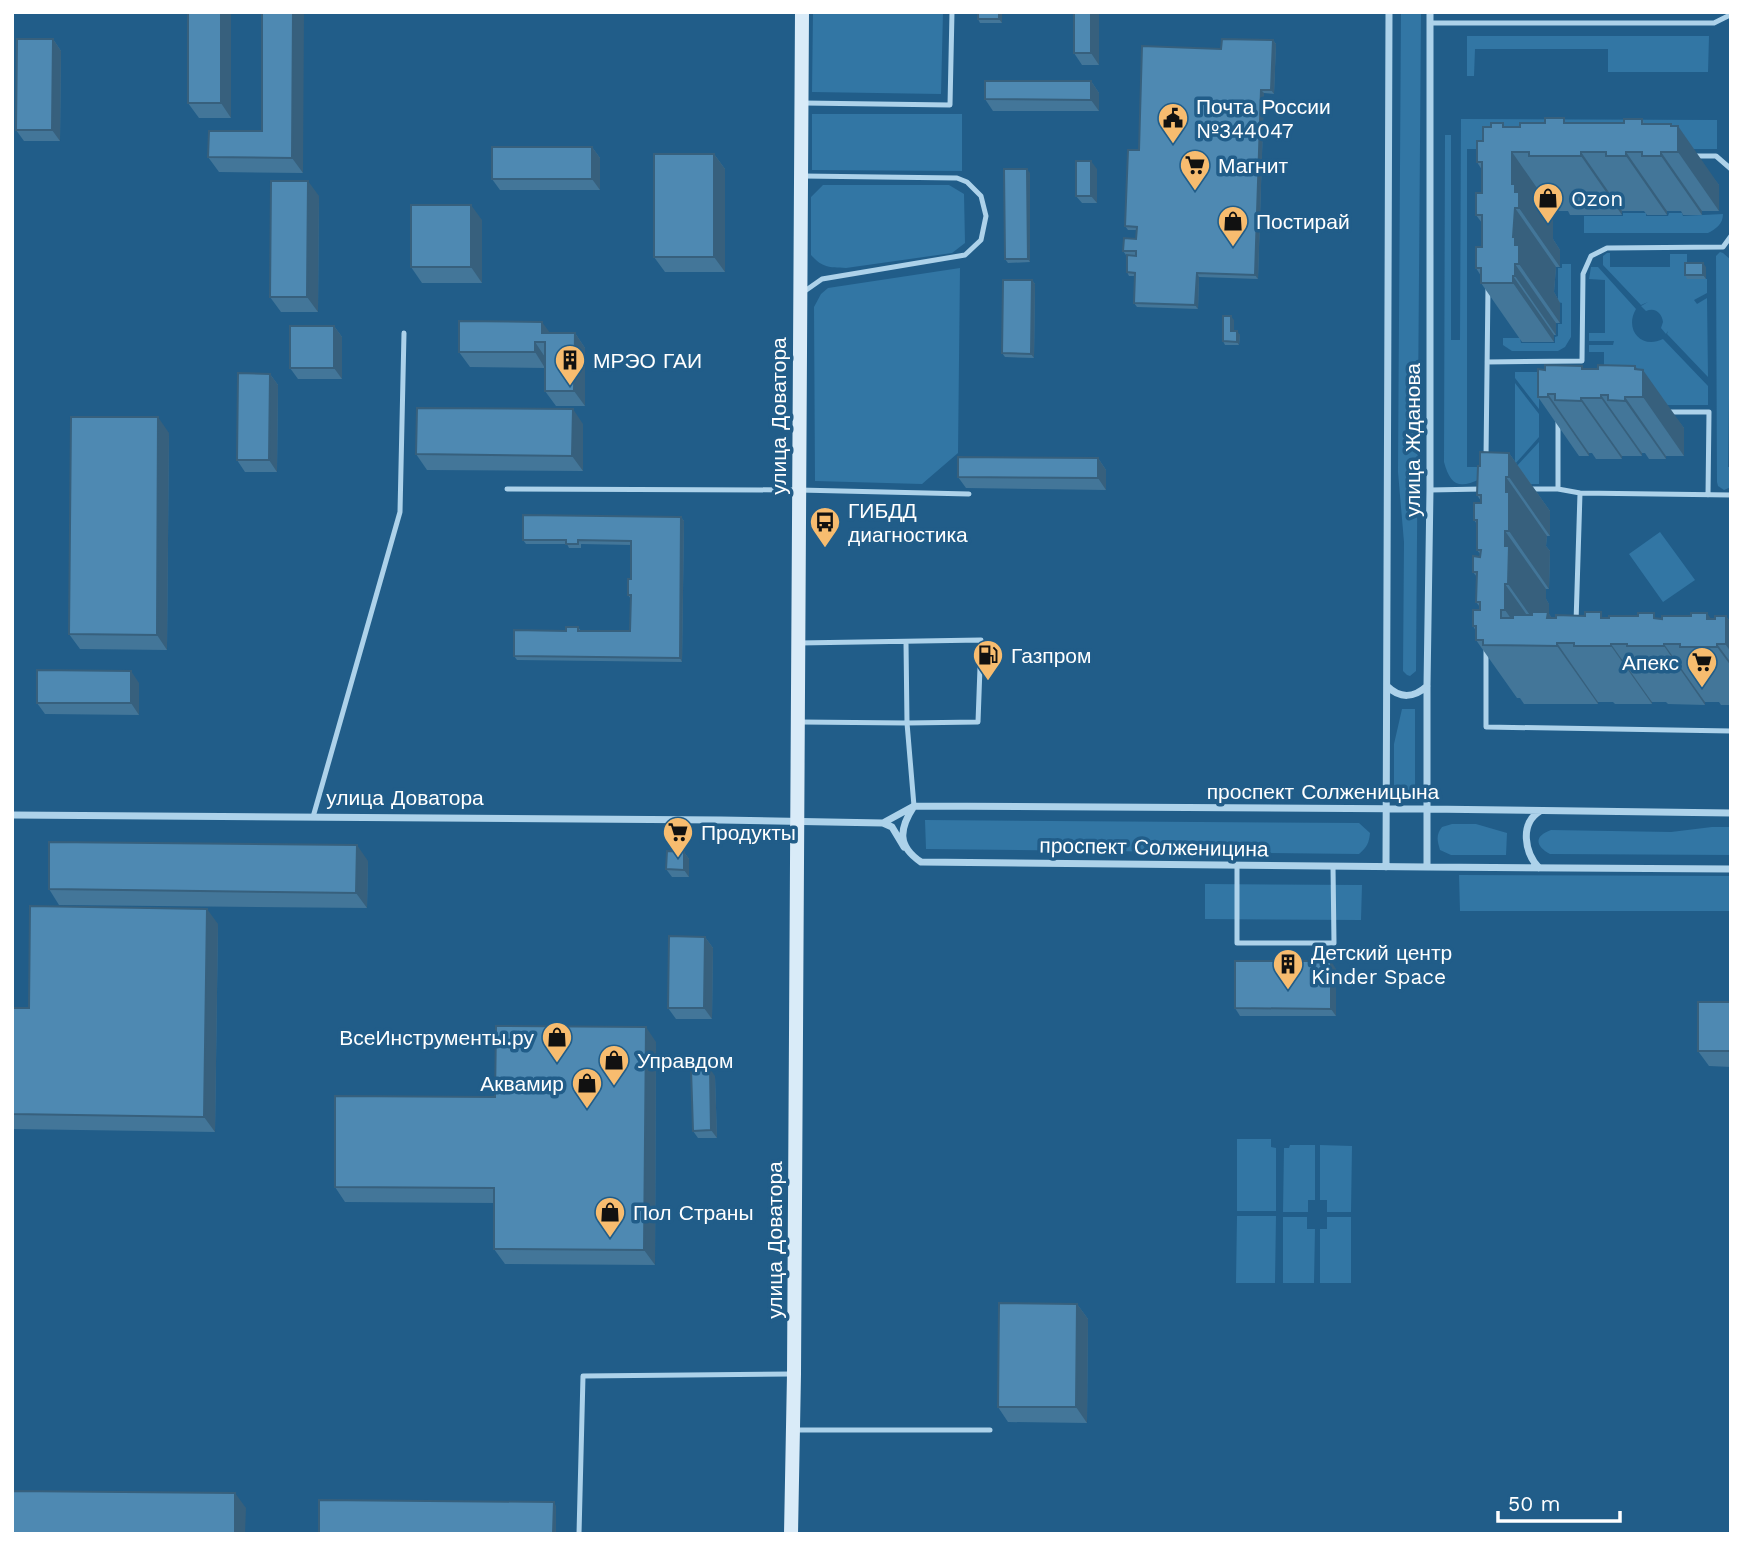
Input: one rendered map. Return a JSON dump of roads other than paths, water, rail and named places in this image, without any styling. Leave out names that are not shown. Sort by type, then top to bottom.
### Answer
[{"type":"street","name":"улица Доватора","points":[[790,1534],[794,1374],[802,12]]},
{"type":"street","name":"улица Жданова","points":[[1386,867],[1389,12]]},
{"type":"street","name":"улица Жданова","points":[[1427,867],[1430,12]]},
{"type":"street","points":[[1387,685],[1392,691],[1407,697],[1427,686]]},
{"type":"street","points":[[904,846],[905,823],[914,806]]},
{"type":"street","name":"проспект Солженицына","points":[[883,823],[914,806],[1731,813]]},
{"type":"street","points":[[1539,868],[1530,854],[1526,839],[1530,821],[1540,811]]},
{"type":"street","name":"улица Доватора","points":[[12,815],[797,821]]},
{"type":"street","points":[[797,821],[883,823],[892,827],[904,846]]},
{"type":"street","name":"проспект Солженицина","points":[[904,846],[910,855],[921,862],[1386,867]]},
{"type":"street","points":[[1386,867],[1731,869]]},
{"type":"lane","points":[[801,103],[950,105],[952,12]]},
{"type":"lane","points":[[1430,23],[1714,23],[1728,16],[1730,12]]},
{"type":"lane","points":[[1686,156],[1716,156],[1731,169]]},
{"type":"lane","points":[[799,295],[822,279],[965,255],[981,240],[986,216],[981,196],[967,182],[957,178],[800,176]]},
{"type":"lane","points":[[1487,362],[1582,361],[1583,274],[1591,256],[1607,248],[1723,247],[1730,239]]},
{"type":"lane","points":[[1486,463],[1488,280]]},
{"type":"lane","points":[[313,817],[400,512],[404,333]]},
{"type":"lane","points":[[1557,362],[1557,374]]},
{"type":"lane","points":[[1558,412],[1558,489]]},
{"type":"lane","points":[[1668,412],[1709,412],[1708,495]]},
{"type":"lane","points":[[1430,490],[1486,488]]},
{"type":"lane","points":[[1513,488],[1558,489],[1580,494],[1731,495]]},
{"type":"lane","points":[[507,489],[799,489],[969,494]]},
{"type":"lane","points":[[1575,628],[1580,494]]},
{"type":"lane","points":[[798,643],[981,640],[978,722],[798,722]]},
{"type":"lane","points":[[906,642],[906,723],[914,806]]},
{"type":"lane","points":[[1486,648],[1486,727],[1731,731]]},
{"type":"lane","points":[[1237,865],[1237,943],[1334,943],[1333,866]]},
{"type":"lane","points":[[579,1534],[583,1376],[794,1374]]},
{"type":"lane","points":[[793,1430],[990,1430]]},
{"type":"place","name":"Почта России №344047","points":[[1173,145]]},
{"type":"place","name":"Магнит","points":[[1195,192]]},
{"type":"place","name":"Ozon","points":[[1548,225]]},
{"type":"place","name":"Постирай","points":[[1233,248]]},
{"type":"place","name":"МРЭО ГАИ","points":[[570,387]]},
{"type":"place","name":"ГИБДД диагностика","points":[[825,549]]},
{"type":"place","name":"Газпром","points":[[988,682]]},
{"type":"place","name":"Апекс","points":[[1702,689]]},
{"type":"place","name":"Продукты","points":[[678,859]]},
{"type":"place","name":"Детский центр Kinder Space","points":[[1288,991]]},
{"type":"place","name":"ВсеИнструменты.ру","points":[[557,1064]]},
{"type":"place","name":"Управдом","points":[[614,1087]]},
{"type":"place","name":"Аквамир","points":[[587,1110]]},
{"type":"place","name":"Пол Страны","points":[[610,1239]]}]
